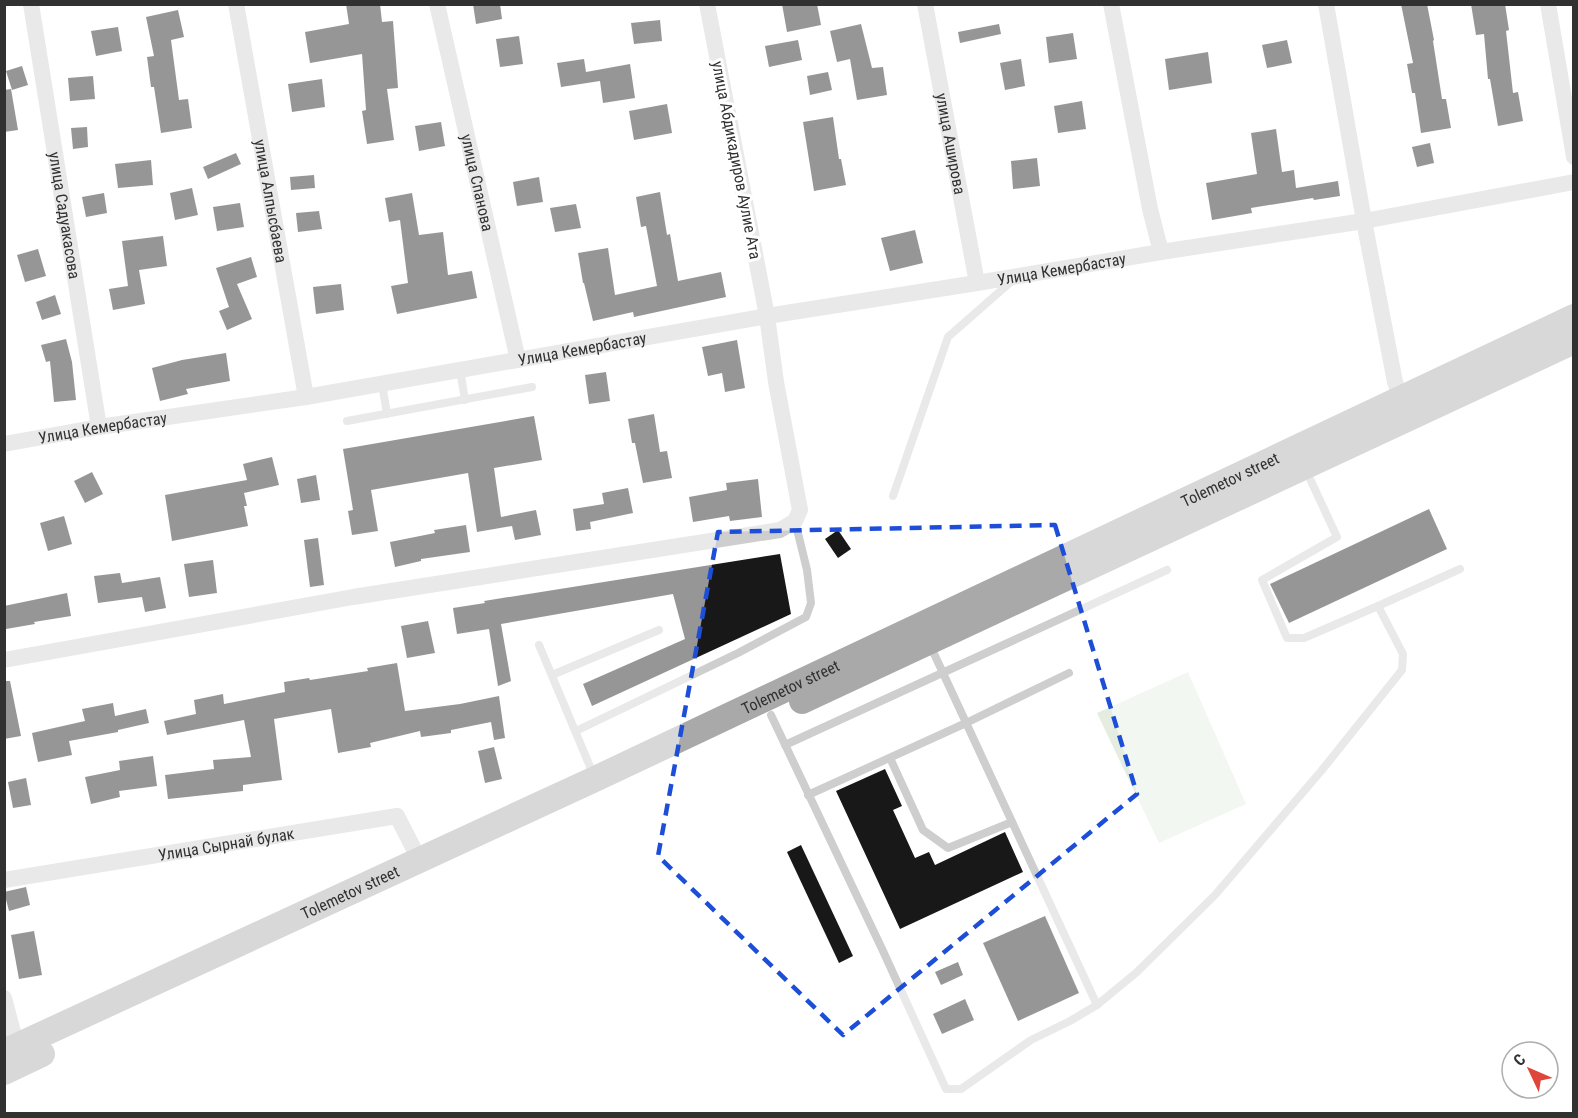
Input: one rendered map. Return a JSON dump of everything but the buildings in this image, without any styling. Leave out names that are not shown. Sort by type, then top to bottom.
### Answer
[{"type":"main road","name":"Tolemetov street","points":[[12,1059],[771,716],[1305,466],[1405,408],[1574,317]]},
{"type":"main road","name":"Tolemetov street","points":[[12,1059],[420,861],[595,779],[1405,408],[1574,341]]},
{"type":"street","name":"улица Садуакасова","points":[[31,4],[99,427]]},
{"type":"street","name":"улица Алпысбаева","points":[[236,4],[306,397]]},
{"type":"street","name":"улица Спанова","points":[[437,4],[518,360]]},
{"type":"street","name":"улица Абдикадиров Аулие Ата","points":[[707,4],[767,316],[776,382],[800,510],[795,521]]},
{"type":"street","name":"улица Аширова","points":[[925,4],[976,283]]},
{"type":"street","points":[[1111,4],[1150,209],[1161,252]]},
{"type":"street","points":[[1326,4],[1395,382],[1405,408]]},
{"type":"street","points":[[1548,4],[1574,157]]},
{"type":"street","name":"Улица Кемербастау","points":[[4,444],[99,427],[306,397],[767,316],[1364,221],[1574,182]]},
{"type":"street","points":[[4,660],[353,597],[780,530],[795,521]]},
{"type":"street","name":"Улица Сырнай булак","points":[[4,880],[397,816],[420,861]]},
{"type":"street","points":[[4,998],[12,1059]]},
{"type":"lane","points":[[893,496],[948,337],[1018,276]]},
{"type":"lane","points":[[460,370],[465,400]]},
{"type":"lane","points":[[382,384],[387,414]]},
{"type":"lane","points":[[347,421],[532,387]]},
{"type":"lane","points":[[1305,466],[1337,537],[1262,580],[1287,638],[1304,638],[1460,569]]},
{"type":"lane","points":[[576,731],[738,653],[806,617],[811,603],[807,570],[795,521]]},
{"type":"lane","points":[[785,745],[1167,570]]},
{"type":"lane","points":[[771,716],[946,1089],[961,1089],[1031,1040],[1097,1005],[1137,972],[1215,895],[1322,770],[1402,670],[1403,654],[1378,606]]},
{"type":"lane","points":[[552,675],[659,630]]},
{"type":"lane","points":[[929,642],[1097,1005]]},
{"type":"lane","points":[[539,645],[595,779]]},
{"type":"lane","points":[[808,795],[1069,673]]},
{"type":"lane","points":[[890,758],[923,830],[948,848],[1012,822]]},
{"type":"highlighted area","points":[[1055,525],[1137,794],[843,1035],[658,856],[718,532]]},
{"type":"shaded area","points":[[1188,672],[1246,804],[1159,843],[1097,713]]}]
